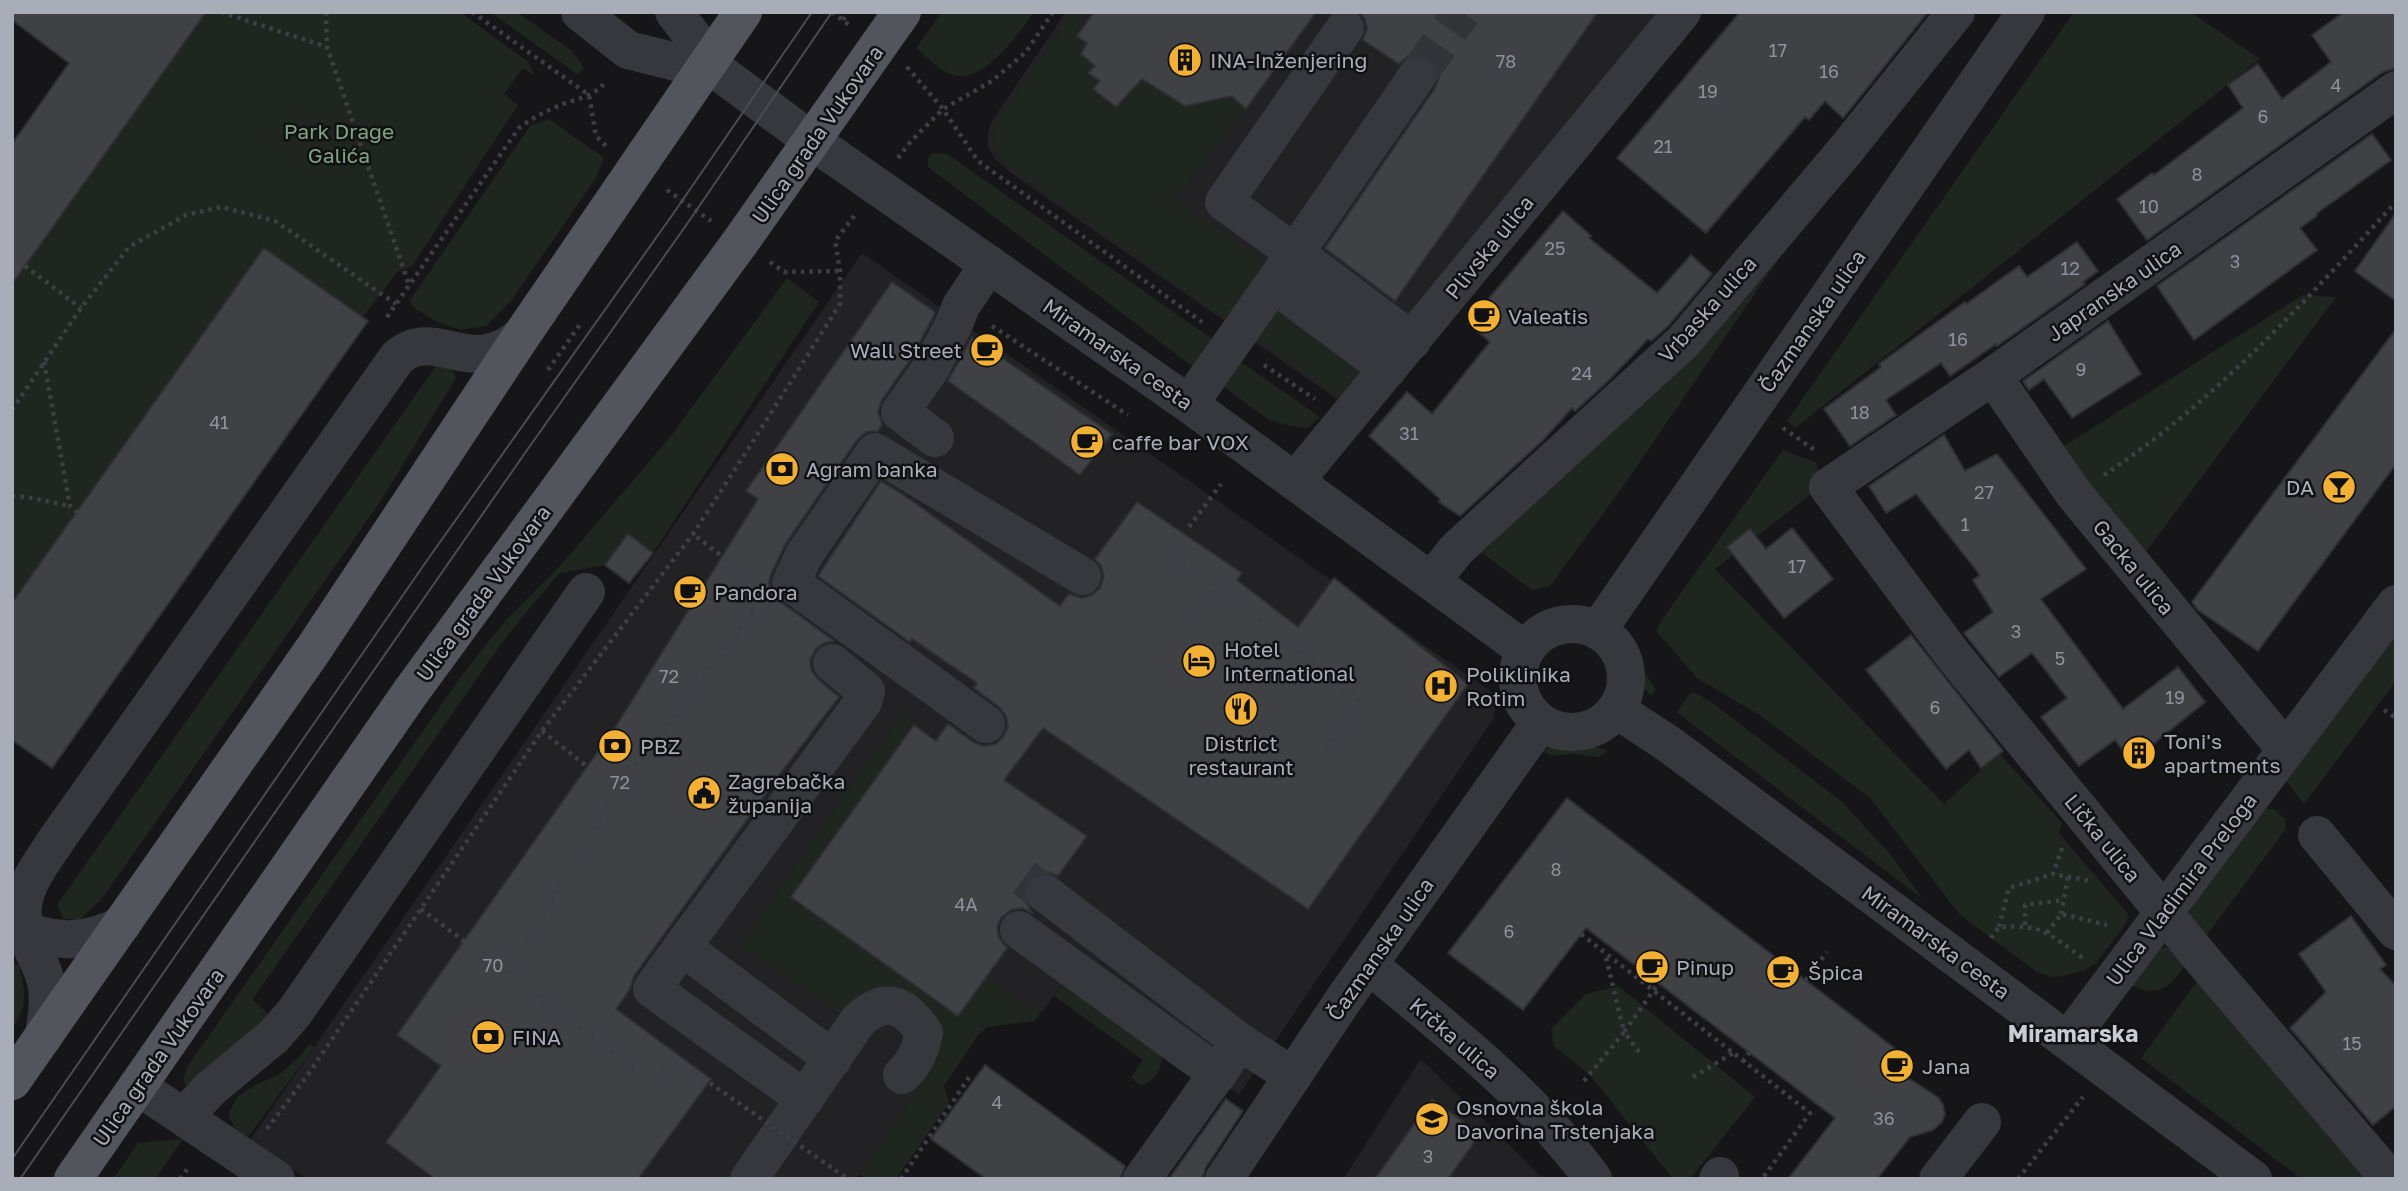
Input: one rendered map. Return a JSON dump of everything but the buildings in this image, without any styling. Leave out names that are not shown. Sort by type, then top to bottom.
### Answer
[{"type":"main road","points":[[12,1081],[313,650],[522,335],[743,12]]},
{"type":"main road","name":"Ulica grada Vukovara","points":[[73,1179],[410,693],[741,242],[902,12]]},
{"type":"street","name":"Miramarska cesta","points":[[580,12],[628,50],[657,58],[708,64]]},
{"type":"street","name":"Miramarska cesta","points":[[674,12],[697,42],[708,64],[812,141],[1189,404],[1525,650]]},
{"type":"street","name":"Plivska ulica","points":[[1295,481],[1682,12]]},
{"type":"street","name":"Vrbaska ulica","points":[[1431,581],[1457,549],[1684,341],[1843,152],[1956,12]]},
{"type":"street","name":"Čazmanska ulica","points":[[1598,630],[2026,12]]},
{"type":"street","points":[[1345,27],[1224,202],[1295,253],[1400,355]]},
{"type":"street","points":[[1189,404],[1417,76]]},
{"type":"street","name":"Japranska ulica","points":[[1828,486],[1993,376],[2396,90]]},
{"type":"street","points":[[986,724],[791,583],[804,555],[931,368],[961,306],[989,264]]},
{"type":"street","points":[[1290,297],[1400,355]]},
{"type":"street","points":[[43,1037],[49,1013],[44,974],[17,927],[29,885],[57,838],[397,358],[406,350],[420,346],[434,346],[470,354],[497,351],[522,335]]},
{"type":"street","name":"Gacka ulica","points":[[1993,376],[2074,494],[2286,750]]},
{"type":"street","points":[[900,412],[935,439]]},
{"type":"street","points":[[874,452],[1082,576]]},
{"type":"street","name":"Lička ulica","points":[[1828,486],[1953,655],[2164,912],[2390,1179]]},
{"type":"street","points":[[185,1116],[210,1089],[274,1037],[294,1013],[586,592]]},
{"type":"street","name":"Ulica Vladimira Preloga","points":[[2068,1040],[2396,604]]},
{"type":"street","points":[[1570,624],[1598,630],[1616,646],[1624,663],[1626,680],[1617,710],[1601,724],[1570,733],[1540,723],[1528,712],[1520,698],[1517,682],[1519,665],[1525,650],[1536,636],[1552,628],[1570,624]]},
{"type":"street","points":[[805,1099],[652,989],[863,702],[866,691],[832,663]]},
{"type":"street","name":"Miramarska cesta","points":[[1617,710],[1692,761],[2253,1179]]},
{"type":"street","name":"Čazmanska ulica","points":[[1224,1179],[1369,965],[1540,723]]},
{"type":"street","points":[[2317,835],[2396,931]]},
{"type":"street","points":[[1046,894],[1240,1042],[1293,1076]]},
{"type":"street","points":[[17,927],[65,939],[85,940],[101,936],[122,925]]},
{"type":"street","points":[[1019,930],[1218,1074]]},
{"type":"street","points":[[682,947],[833,1059]]},
{"type":"street","name":"Krčka ulica","points":[[1369,965],[1520,1095],[1565,1143],[1593,1179]]},
{"type":"street","points":[[748,1179],[858,1021],[879,1006],[890,1004],[909,1014],[924,1033],[913,1065],[902,1075]]},
{"type":"street","points":[[1142,1179],[1240,1042]]},
{"type":"street","points":[[137,1086],[276,1179]]},
{"type":"street","points":[[1938,1179],[1982,1122]]},
{"type":"path","points":[[221,12],[327,47]]},
{"type":"path","points":[[326,12],[327,47],[409,286]]},
{"type":"path","points":[[471,12],[589,95],[596,136],[608,148]]},
{"type":"path","points":[[832,12],[837,16]]},
{"type":"path","points":[[843,20],[848,12]]},
{"type":"path","points":[[911,141],[943,109],[992,81],[1026,52],[1053,12]]},
{"type":"path","points":[[906,66],[943,109],[978,161],[1232,343],[1345,419]]},
{"type":"path","points":[[662,203],[670,192]]},
{"type":"path","points":[[676,196],[702,215]]},
{"type":"path","points":[[2074,494],[2137,453],[2200,402],[2265,342],[2396,202]]},
{"type":"path","points":[[12,410],[82,308],[129,247],[186,215],[221,206],[275,221],[396,304]]},
{"type":"path","points":[[264,1132],[309,1073],[542,731],[693,534],[840,304],[840,271],[835,241]]},
{"type":"path","points":[[25,266],[82,308]]},
{"type":"path","points":[[784,272],[840,271]]},
{"type":"path","points":[[545,375],[584,318]]},
{"type":"path","points":[[985,322],[1128,415]]},
{"type":"path","points":[[44,362],[70,506]]},
{"type":"path","points":[[1189,527],[1221,484]]},
{"type":"path","points":[[12,496],[70,506],[77,512]]},
{"type":"path","points":[[508,975],[617,790],[755,610],[731,594],[745,574],[693,534]]},
{"type":"path","points":[[1168,554],[1214,586],[1361,702],[1324,755]]},
{"type":"path","points":[[1198,616],[1214,586]]},
{"type":"path","points":[[2384,710],[2396,718]]},
{"type":"path","points":[[542,731],[617,790]]},
{"type":"path","points":[[2053,874],[2063,844]]},
{"type":"path","points":[[1989,942],[1999,927],[2009,888],[2053,874],[2099,883]]},
{"type":"path","points":[[2048,933],[2061,914],[2068,877]]},
{"type":"path","points":[[2025,925],[2025,905],[2064,900]]},
{"type":"path","points":[[421,909],[653,1083],[674,1058],[848,1179]]},
{"type":"path","points":[[2061,914],[2112,927]]},
{"type":"path","points":[[1999,927],[2025,925],[2038,928],[2085,960]]},
{"type":"path","points":[[1581,934],[1810,1113],[1762,1179]]},
{"type":"path","points":[[1805,980],[1827,952]]},
{"type":"path","points":[[1605,953],[1624,1032],[1639,1052]]},
{"type":"path","points":[[1584,1081],[1658,984]]},
{"type":"path","points":[[1693,1077],[1733,1053]]},
{"type":"path","points":[[1743,1062],[1749,1053]]},
{"type":"path","points":[[901,1179],[970,1076]]},
{"type":"path","points":[[2018,1179],[2085,1095]]},
{"type":"shaded area","points":[[1066,12],[1675,12],[1340,401],[996,160],[988,147],[991,122]]},
{"type":"shaded area","points":[[862,253],[1496,695],[1494,718],[1239,1095],[1062,984],[1042,1012],[986,1023],[943,1058],[857,1179],[307,1179],[250,1140]]},
{"type":"shaded area","name":"Osnovna škola Davorina Trstenjaka","points":[[1421,1059],[1544,1179],[1343,1179]]},
{"type":"green space","name":"Park Drage Galića","points":[[206,12],[460,12],[527,61],[536,77],[523,68],[504,94],[518,105],[412,266],[397,272],[363,317],[264,248],[12,603],[12,284]]},
{"type":"green space","points":[[490,12],[517,12],[572,51],[584,68],[577,74]]},
{"type":"green space","points":[[942,12],[1034,12],[1011,43],[991,63],[980,71],[957,76],[940,69],[916,48]]},
{"type":"green space","points":[[2074,12],[2190,12],[2260,59],[1795,428],[1787,421]]},
{"type":"green space","points":[[1073,13],[1086,24],[1077,36],[1087,43],[1095,66],[1088,73],[1100,81],[1093,90],[1116,107],[1142,79],[1185,106],[1232,96],[1246,109],[1177,199],[1268,266],[1228,321],[1003,162],[994,148],[993,126]]},
{"type":"green space","points":[[549,119],[604,158],[596,178],[511,301],[486,326],[460,330],[433,320],[412,306],[410,300],[531,125]]},
{"type":"green space","points":[[933,153],[947,154],[1211,338],[1211,347],[1196,369],[928,167],[928,158]]},
{"type":"green space","points":[[1801,226],[1624,485],[1550,586],[1532,590],[1482,553],[1640,396]]},
{"type":"green space","points":[[787,278],[819,302],[653,553],[628,534],[605,565],[560,573],[532,605],[501,644],[252,1000],[274,1018],[187,1088],[183,1080],[187,1067],[465,671],[506,620],[560,566],[671,436]]},
{"type":"green space","points":[[2303,295],[2336,297],[2145,553],[2061,448]]},
{"type":"green space","points":[[1276,307],[1360,370],[1358,378],[1343,399],[1256,339]]},
{"type":"green space","points":[[1241,362],[1320,417],[1308,428],[1269,420],[1224,387]]},
{"type":"green space","points":[[438,363],[449,365],[456,378],[380,502],[101,900],[79,920],[63,919],[57,905]]},
{"type":"green space","points":[[1783,450],[1817,463],[1819,488],[1715,569],[1944,804],[1999,753],[2062,823],[2059,833],[2128,914],[2127,922],[2096,963],[2085,970],[2053,977],[2037,972],[1960,915],[1870,798],[1761,716],[1697,678],[1656,631]]},
{"type":"green space","points":[[2396,627],[2396,681],[2304,804],[2283,777]]},
{"type":"green space","points":[[1627,631],[1635,640],[1643,670],[1656,690],[1651,695],[1628,667],[1625,652]]},
{"type":"green space","points":[[1691,693],[1696,693],[1714,704],[1841,801],[1890,854],[1923,899],[1676,712]]},
{"type":"green space","points":[[906,707],[914,725],[792,897],[958,1016],[985,977],[1040,1014],[1034,1021],[988,1027],[979,1034],[944,1086],[949,1103],[896,1179],[866,1179],[860,1174],[931,1069],[937,1055],[937,1030],[842,1015],[739,946]]},
{"type":"green space","points":[[1578,743],[1608,750],[1599,757],[1573,754],[1552,756],[1542,751],[1553,746]]},
{"type":"green space","points":[[2264,808],[2275,810],[2285,819],[2286,829],[2206,936],[2189,916],[2191,905]]},
{"type":"green space","points":[[2169,948],[2186,964],[2174,979],[2156,991],[2129,984],[2159,949]]},
{"type":"green space","points":[[14,963],[19,965],[24,998],[21,1012],[12,1028],[12,966]]},
{"type":"green space","points":[[2198,980],[2370,1179],[2302,1179],[2141,1058]]},
{"type":"green space","points":[[1063,984],[1162,1055],[1161,1065],[1154,1078],[1141,1086],[1131,1078],[1143,1060],[1054,996]]},
{"type":"green space","points":[[1618,986],[1755,1097],[1690,1179],[1673,1179],[1590,1075],[1554,1046],[1551,1029],[1586,994]]},
{"type":"green space","points":[[310,1043],[314,1047],[248,1137],[236,1130],[228,1115],[237,1097],[281,1073]]},
{"type":"green space","points":[[183,1139],[155,1179],[113,1179],[138,1143]]},
{"type":"tunnel","points":[[1417,76],[1462,12]]},
{"type":"tunnel","points":[[1024,878],[1046,894]]},
{"type":"tram line","points":[[12,1159],[812,12]]},
{"type":"tram line","points":[[20,1179],[832,12]]},
{"type":"place","name":"INA-Inženjering","points":[[1185,60]]},
{"type":"place","name":"Valeatis","points":[[1484,316]]},
{"type":"place","name":"Wall Street","points":[[987,350]]},
{"type":"place","name":"caffe bar VOX","points":[[1087,442]]},
{"type":"place","name":"Agram banka","points":[[782,469]]},
{"type":"place","name":"DA","points":[[2339,487]]},
{"type":"place","name":"Pandora","points":[[690,592]]},
{"type":"place","name":"Hotel International","points":[[1199,661]]},
{"type":"place","name":"Poliklinika Rotim","points":[[1441,686]]},
{"type":"place","name":"District restaurant","points":[[1241,709]]},
{"type":"place","name":"PBZ","points":[[615,746]]},
{"type":"place","name":"Toni's apartments","points":[[2139,753]]},
{"type":"place","name":"Zagrebačka županija","points":[[704,793]]},
{"type":"place","name":"Pinup","points":[[1652,967]]},
{"type":"place","name":"Špica","points":[[1783,972]]},
{"type":"place","name":"FINA","points":[[488,1037]]},
{"type":"place","name":"Jana","points":[[1897,1066]]},
{"type":"place","name":"Osnovna škola Davorina Trstenjaka","points":[[1432,1119]]},
{"type":"district","name":"Miramarska","points":[[2073,1033]]}]
